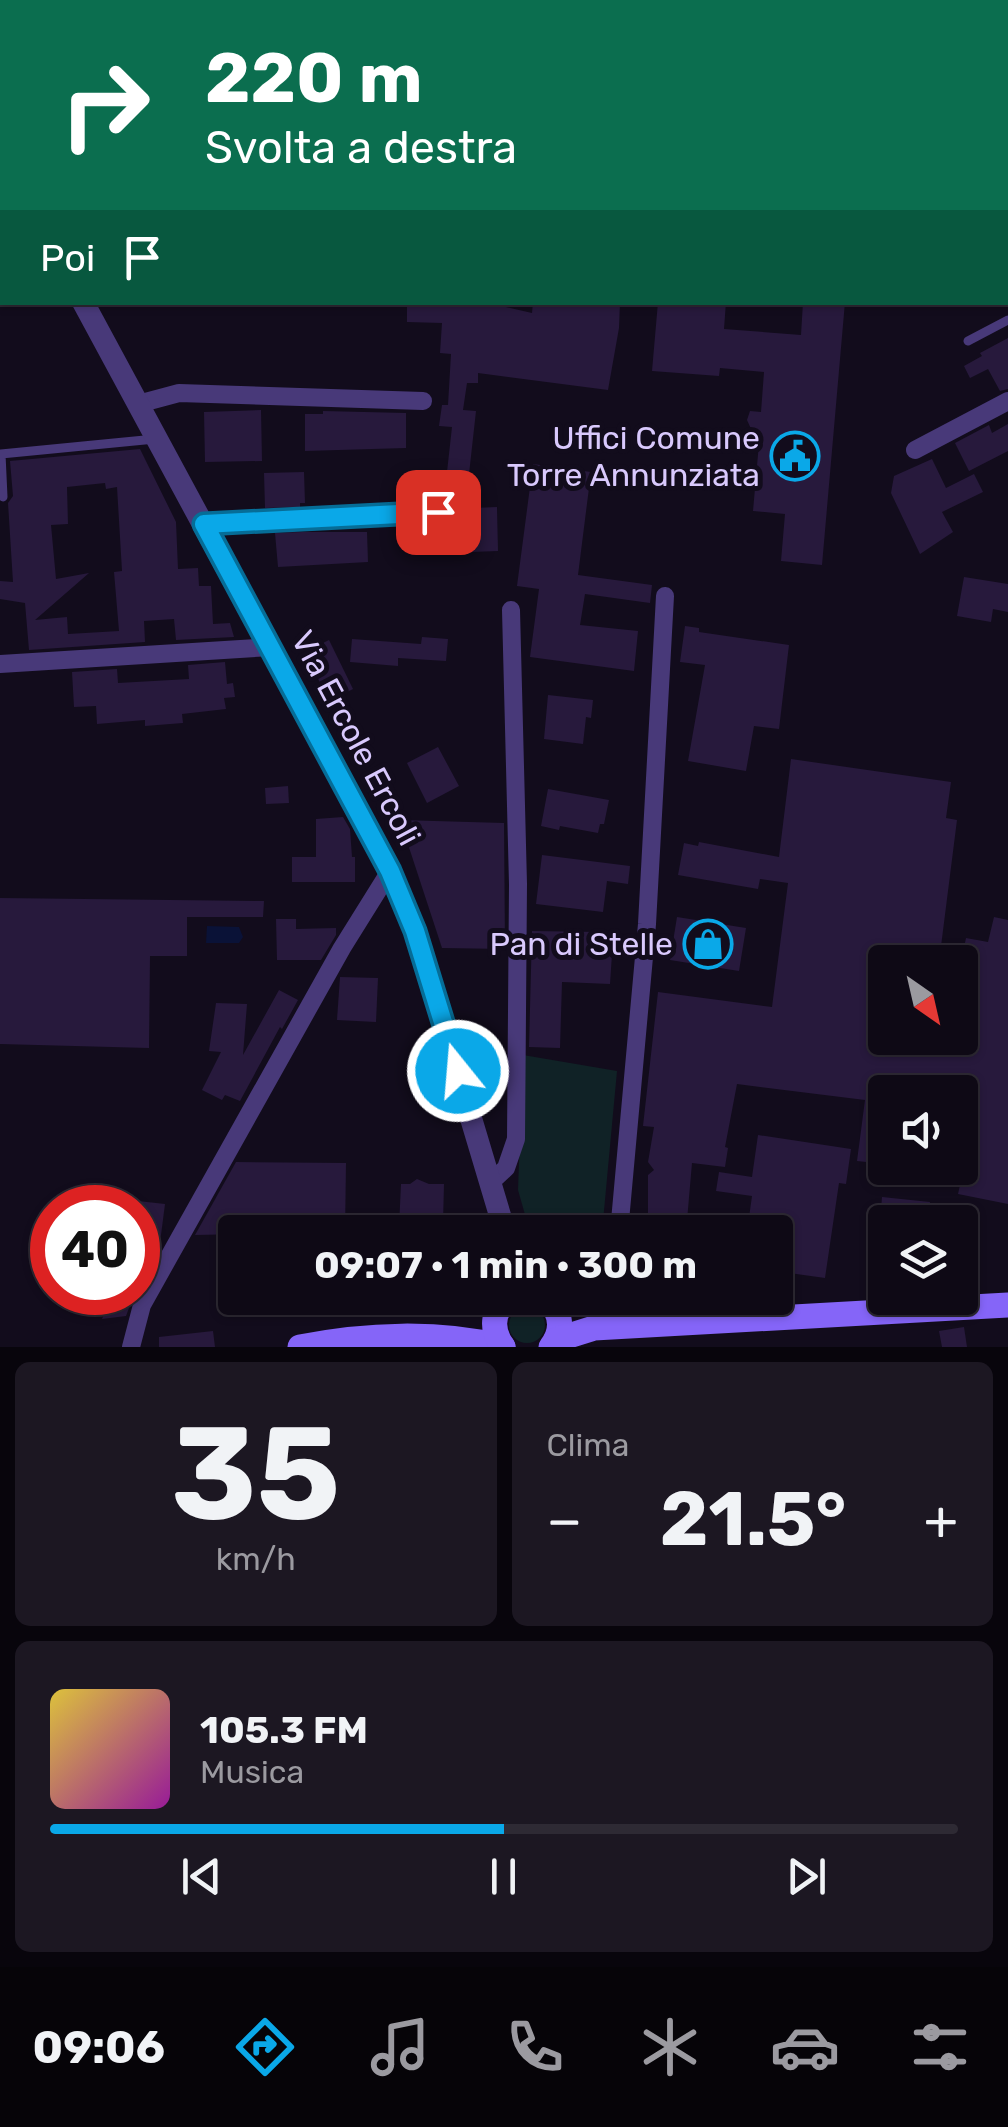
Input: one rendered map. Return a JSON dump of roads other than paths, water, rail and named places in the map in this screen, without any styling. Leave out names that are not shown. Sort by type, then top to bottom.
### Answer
[{"type":"main road","points":[[553,1345],[599,1334],[1008,1305]]},
{"type":"main road","points":[[461,1336],[488,1315]]},
{"type":"main road","points":[[498,1315],[494,1328],[503,1347]]},
{"type":"main road","points":[[553,1345],[560,1330],[555,1315]]},
{"type":"main road","points":[[570,1315],[599,1334]]},
{"type":"main road","points":[[300,1347],[324,1342],[461,1336],[503,1347]]},
{"type":"street","name":"Via Ercole Ercoli","points":[[85,305],[390,871],[415,931],[500,1215]]},
{"type":"street","points":[[138,404],[179,393],[423,401]]},
{"type":"street","points":[[915,450],[1008,402]]},
{"type":"street","points":[[204,524],[438,512]]},
{"type":"street","points":[[620,1215],[647,924],[666,596]]},
{"type":"street","points":[[491,1182],[506,1168],[516,1139],[518,884],[511,610]]},
{"type":"street","points":[[0,664],[271,647]]},
{"type":"street","points":[[131,1347],[142,1305],[342,948],[390,871]]},
{"type":"lane","points":[[968,341],[1008,320]]},
{"type":"lane","points":[[4,496],[1,454],[157,439]]},
{"type":"water","points":[[207,926],[239,927],[243,937],[239,943],[206,943]]},
{"type":"place","name":"Uffici Comune Torre Annunziata","points":[[795,456]]},
{"type":"place","name":"Pan di Stelle","points":[[708,944]]}]
